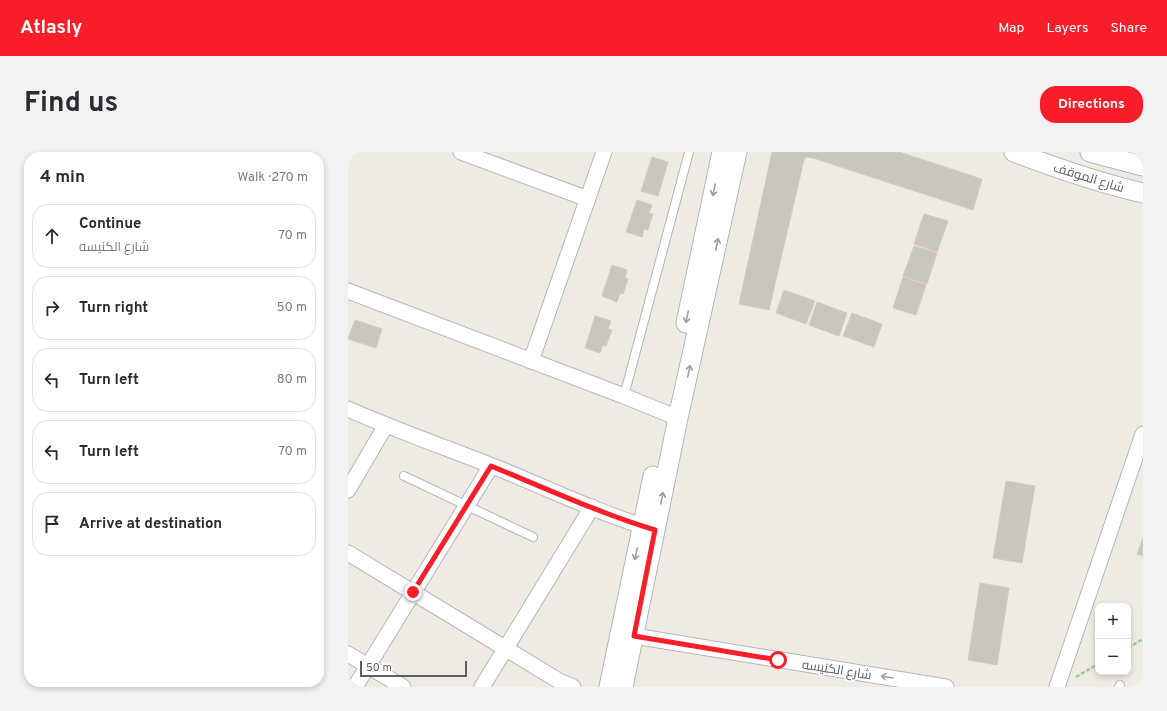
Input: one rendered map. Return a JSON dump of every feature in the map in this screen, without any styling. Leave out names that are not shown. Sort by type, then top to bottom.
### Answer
[{"type":"street","points":[[461,152],[588,198]]},
{"type":"street","points":[[531,361],[604,152]]},
{"type":"street","points":[[609,687],[649,528],[672,416],[722,152]]},
{"type":"street","points":[[672,416],[737,152]]},
{"type":"street","name":"شارع الموقف","points":[[1014,152],[1056,168],[1143,193]]},
{"type":"street","name":"شارع الموقف","points":[[1090,152],[1143,166]]},
{"type":"street","points":[[348,291],[624,396],[672,416]]},
{"type":"street","points":[[348,409],[592,507],[649,528]]},
{"type":"street","points":[[348,490],[386,425]]},
{"type":"street","points":[[1058,687],[1143,434]]},
{"type":"street","points":[[355,687],[491,466]]},
{"type":"street","points":[[482,687],[592,507]]},
{"type":"street","points":[[623,687],[634,636],[649,528]]},
{"type":"street","points":[[348,553],[559,681],[574,687]]},
{"type":"street","name":"شارع الكنيسه","points":[[634,636],[926,685],[946,687]]},
{"type":"street","points":[[348,654],[403,687]]},
{"type":"lane","points":[[624,396],[689,152]]},
{"type":"lane","points":[[404,476],[533,537]]},
{"type":"path","points":[[1131,646],[1143,639]]},
{"type":"building","points":[[772,152],[899,152],[982,179],[973,210],[806,157],[803,164],[769,310],[739,304]]},
{"type":"building","points":[[652,157],[668,162],[658,196],[641,191]]},
{"type":"building","points":[[637,200],[652,205],[649,213],[653,214],[648,230],[644,229],[642,237],[626,232]]},
{"type":"building","points":[[924,214],[948,221],[937,252],[914,244]]},
{"type":"building","points":[[914,246],[937,253],[927,284],[903,276]]},
{"type":"building","points":[[612,265],[627,270],[625,278],[628,279],[623,294],[620,293],[617,302],[602,296]]},
{"type":"building","points":[[903,277],[926,285],[916,315],[893,308]]},
{"type":"building","points":[[784,290],[815,301],[806,324],[776,313]]},
{"type":"building","points":[[817,302],[847,313],[839,336],[809,325]]},
{"type":"building","points":[[852,313],[882,324],[874,347],[843,336]]},
{"type":"building","points":[[595,316],[611,321],[608,329],[612,330],[606,346],[603,345],[600,353],[585,348]]},
{"type":"building","points":[[355,320],[382,329],[376,348],[348,339]]},
{"type":"building","points":[[1006,481],[1035,486],[1022,563],[993,558]]},
{"type":"building","points":[[1143,538],[1143,556],[1137,554]]},
{"type":"building","points":[[980,583],[1009,588],[997,665],[968,660]]},
{"type":"route","points":[[413,592],[491,466],[592,507],[655,530],[634,636],[778,660]]}]
